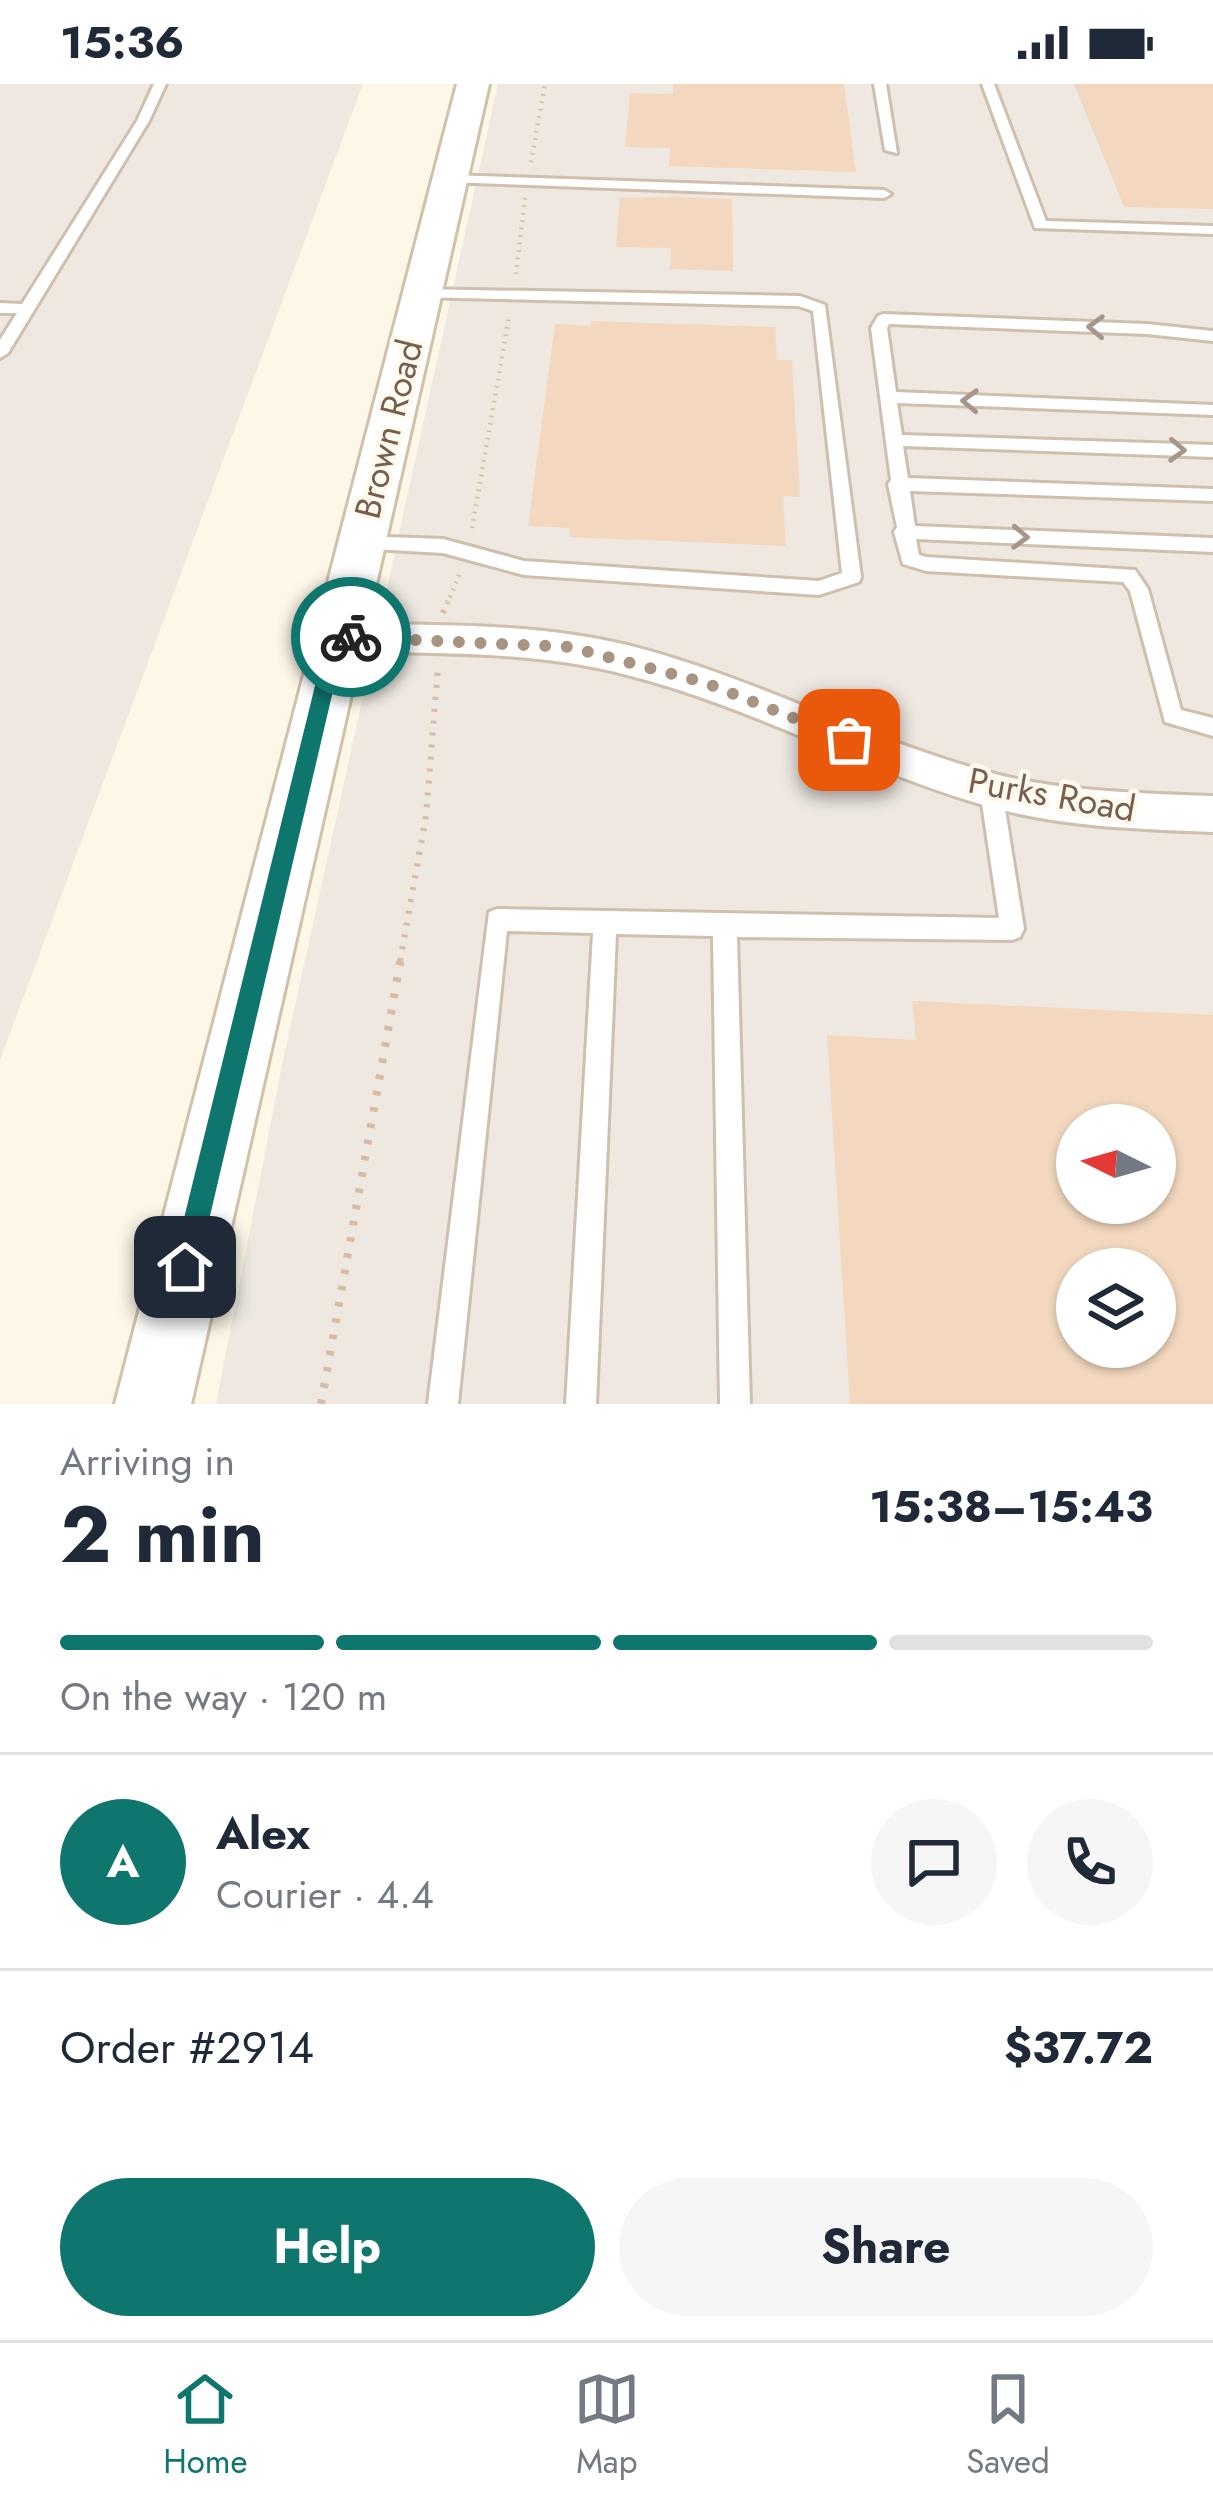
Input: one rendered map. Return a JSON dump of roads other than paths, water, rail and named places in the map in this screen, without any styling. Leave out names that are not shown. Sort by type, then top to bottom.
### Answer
[{"type":"main road","name":"Brown Road","points":[[153,1404],[473,84]]},
{"type":"street","name":"Purks Road","points":[[337,637],[570,647],[706,683],[879,753],[991,790],[1132,811],[1213,814]]},
{"type":"lane","points":[[0,353],[143,121],[160,84]]},
{"type":"lane","points":[[880,84],[892,150]]},
{"type":"lane","points":[[988,84],[1040,225],[1213,230]]},
{"type":"lane","points":[[450,179],[884,194]]},
{"type":"lane","points":[[360,543],[442,546],[524,568],[819,588],[852,577],[820,308],[800,301],[421,293]]},
{"type":"lane","points":[[0,308],[26,309]]},
{"type":"lane","points":[[1213,336],[1147,329],[884,320],[879,328],[910,559],[926,564],[1128,575],[1139,589],[1172,716],[1213,727]]},
{"type":"lane","points":[[887,397],[1213,410]]},
{"type":"lane","points":[[892,440],[1213,452]]},
{"type":"lane","points":[[897,484],[1213,496]]},
{"type":"lane","points":[[903,532],[1213,545]]},
{"type":"lane","points":[[443,1404],[497,920],[1012,929],[991,790]]},
{"type":"lane","points":[[581,1404],[604,923]]},
{"type":"lane","points":[[725,926],[735,1404]]}]
